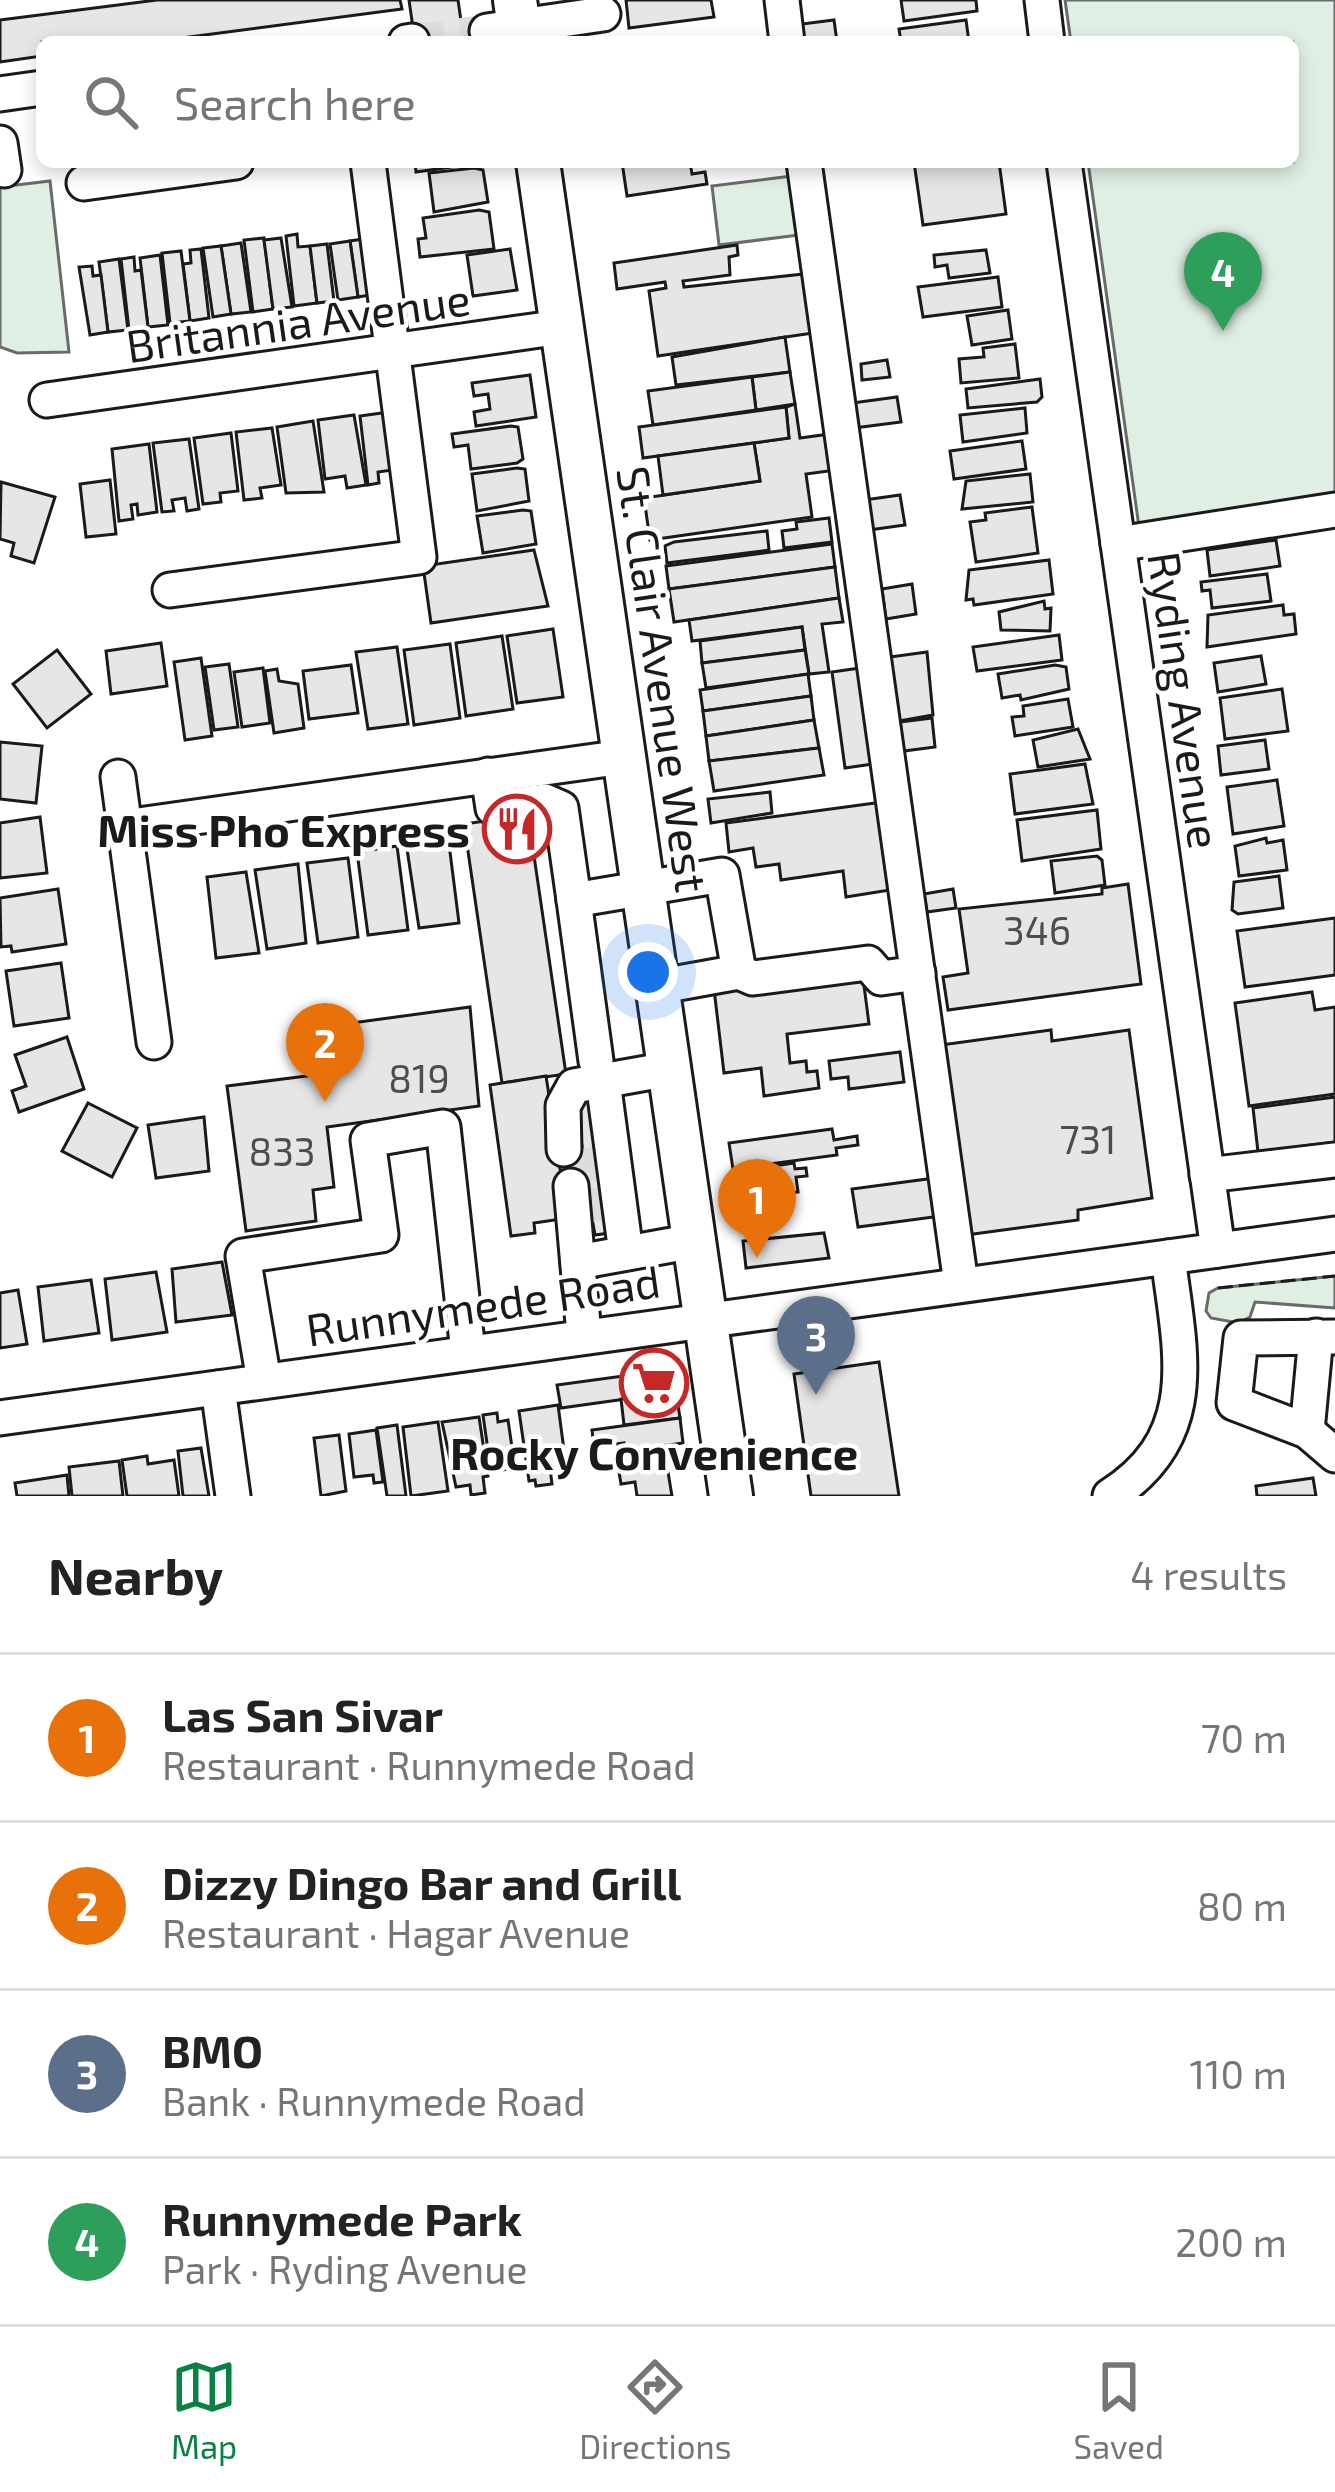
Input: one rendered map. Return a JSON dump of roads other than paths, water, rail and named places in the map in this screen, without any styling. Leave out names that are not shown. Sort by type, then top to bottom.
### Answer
[{"type":"main road","name":"St. Clair Avenue West","points":[[539,168],[731,1496]]},
{"type":"street","points":[[782,0],[787,36]]},
{"type":"street","points":[[1042,0],[1046,36]]},
{"type":"street","points":[[510,25],[603,14]]},
{"type":"street","points":[[0,94],[36,89]]},
{"type":"street","points":[[84,182],[190,168]]},
{"type":"street","points":[[170,590],[419,557],[369,168]]},
{"type":"street","points":[[805,168],[961,1284]]},
{"type":"street","name":"Ryding Avenue","points":[[1065,168],[1218,1250]]},
{"type":"street","name":"Britannia Avenue","points":[[47,400],[561,328]]},
{"type":"street","points":[[1118,544],[1335,510]]},
{"type":"street","points":[[124,826],[623,757]]},
{"type":"street","points":[[488,775],[493,808],[545,801],[561,808],[599,1071]]},
{"type":"street","points":[[118,777],[154,1042]]},
{"type":"street","points":[[574,900],[722,875],[739,972]]},
{"type":"street","points":[[656,987],[739,972],[753,978],[868,963],[881,978],[918,974]]},
{"type":"street","points":[[584,1336],[578,1262],[593,1200],[611,1160],[566,1093],[599,1071],[669,1069]]},
{"type":"street","points":[[264,1382],[243,1256],[381,1234],[368,1140],[443,1127],[467,1352]]},
{"type":"street","points":[[1207,1175],[1335,1160]]},
{"type":"street","points":[[593,1200],[626,1253]]},
{"type":"street","name":"Runnymede Road","points":[[0,1418],[704,1317],[1335,1234]]},
{"type":"street","points":[[578,1262],[694,1241]]},
{"type":"street","points":[[1110,1496],[1143,1474],[1172,1428],[1182,1368],[1168,1256]]},
{"type":"street","points":[[1307,1431],[1326,1337],[1241,1338],[1234,1403],[1307,1431],[1335,1455]]},
{"type":"street","points":[[1182,1368],[1237,1373]]},
{"type":"street","points":[[218,1388],[233,1496]]},
{"type":"tunnel","points":[[450,36],[487,31]]},
{"type":"tunnel","points":[[568,1168],[608,1161]]},
{"type":"tunnel","points":[[590,1206],[614,1202]]},
{"type":"place","name":"Runnymede Park","points":[[1223,331]]},
{"type":"place","name":"Miss Pho Express","points":[[517,829]]},
{"type":"place","name":"Dizzy Dingo Bar and Grill","points":[[325,1102]]},
{"type":"place","name":"Las San Sivar","points":[[757,1258]]},
{"type":"place","name":"Rocky Convenience","points":[[654,1383]]},
{"type":"place","name":"BMO","points":[[816,1395]]}]
